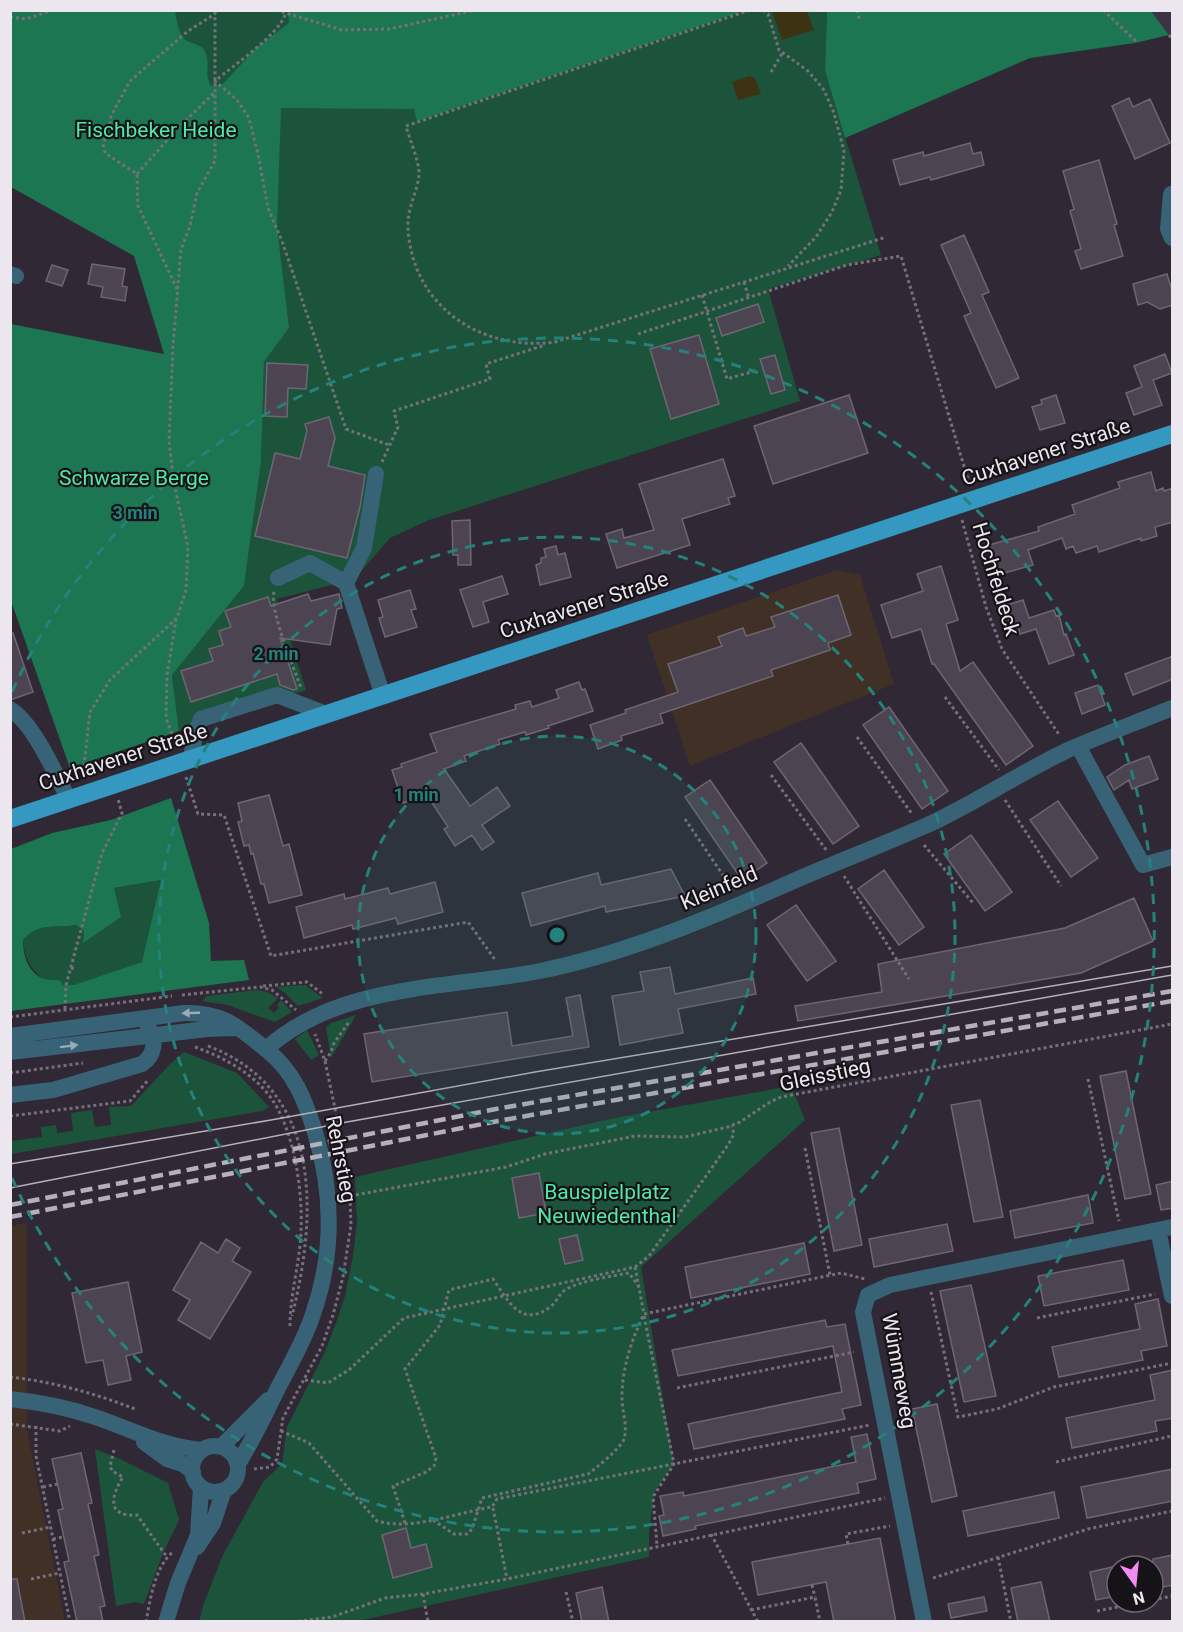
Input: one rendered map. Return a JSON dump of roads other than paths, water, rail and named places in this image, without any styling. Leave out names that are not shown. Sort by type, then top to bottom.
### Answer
[{"type":"main road","name":"Cuxhavener Straße","points":[[10,819],[1173,434]]},
{"type":"street","points":[[1171,194],[1168,229],[1173,238]]},
{"type":"street","points":[[346,583],[364,548],[376,474]]},
{"type":"street","points":[[278,578],[310,563],[346,583],[383,696]]},
{"type":"street","points":[[186,760],[201,719],[278,695],[326,714]]},
{"type":"street","name":"Kleinfeld","points":[[266,1049],[290,1029],[350,1004],[409,990],[540,971],[582,961],[658,937],[743,904],[917,829],[1073,748],[1173,708]]},
{"type":"street","points":[[10,709],[21,717],[31,731],[68,798]]},
{"type":"street","points":[[1073,748],[1143,865],[1173,857]]},
{"type":"street","name":"Rehrstieg","points":[[10,1036],[201,1013],[220,1017],[266,1049],[287,1069],[306,1103],[324,1168],[330,1211],[327,1251],[314,1314],[301,1346],[259,1429],[238,1464]]},
{"type":"street","points":[[10,1095],[53,1090],[148,1060],[152,1052],[153,1035],[142,1019]]},
{"type":"street","points":[[10,1053],[207,1029],[236,1028]]},
{"type":"street","points":[[1165,1228],[1172,1293]]},
{"type":"street","name":"Wümmeweg","points":[[924,1622],[863,1312],[867,1295],[890,1285],[1165,1228]]},
{"type":"street","name":"Rehrstieg","points":[[221,1447],[277,1391]]},
{"type":"street","points":[[10,1399],[60,1406],[166,1444],[202,1450]]},
{"type":"street","points":[[121,1426],[167,1459],[183,1464],[193,1472],[201,1487],[198,1535],[178,1583],[166,1622]]},
{"type":"street","points":[[189,1557],[213,1523],[224,1490],[234,1482],[237,1476],[238,1464],[232,1453],[221,1447],[208,1447],[202,1450],[194,1460],[193,1472]]},
{"type":"street","points":[[201,1487],[212,1491],[224,1490]]},
{"type":"tram line","points":[[10,1164],[535,1072],[1172,966]]},
{"type":"tram line","points":[[10,1188],[347,1122],[1172,975]]},
{"type":"railway","points":[[10,1205],[496,1109],[1172,991]]},
{"type":"railway","points":[[10,1217],[498,1121],[1172,1001]]},
{"type":"park label","name":"Fischbeker Heide","points":[[156,130]]},
{"type":"park label","name":"Schwarze Berge","points":[[134,478]]},
{"type":"park label","name":"Bauspielplatz Neuwiedenthal","points":[[607,1204]]}]
